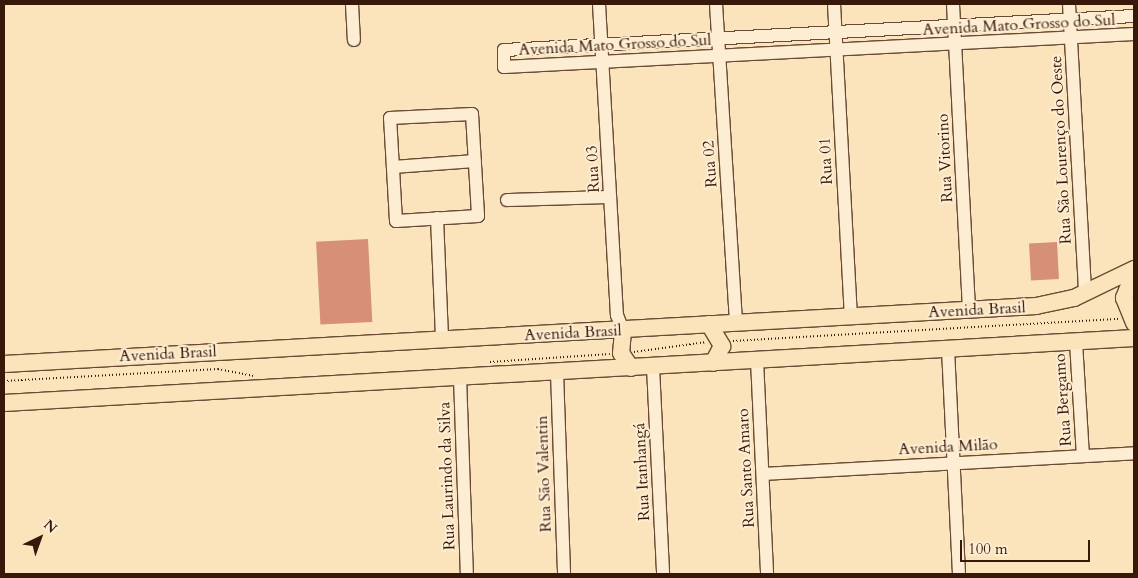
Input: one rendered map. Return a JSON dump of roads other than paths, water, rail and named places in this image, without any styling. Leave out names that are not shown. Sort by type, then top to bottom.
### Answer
[{"type":"main road","name":"Avenida Brasil","points":[[4,364],[442,339],[623,331],[708,324],[1050,305],[1085,294],[1134,271]]},
{"type":"main road","points":[[1132,321],[1124,298],[1134,271]]},
{"type":"main road","points":[[708,324],[721,341],[713,363]]},
{"type":"main road","points":[[623,331],[621,354],[631,368]]},
{"type":"main road","points":[[4,403],[653,368],[757,360],[1134,338]]},
{"type":"street","points":[[352,4],[354,40]]},
{"type":"street","name":"Rua 03","points":[[600,4],[617,315],[623,331]]},
{"type":"street","name":"Rua 02","points":[[716,4],[736,323]]},
{"type":"street","name":"Rua 01","points":[[834,4],[851,317]]},
{"type":"street","name":"Rua Vitorino","points":[[954,4],[969,310]]},
{"type":"street","name":"Rua São Lourenço do Oeste","points":[[1069,4],[1085,294]]},
{"type":"street","name":"Avenida Mato Grosso do Sul","points":[[1134,16],[504,50],[504,67],[1071,39],[1134,34]]},
{"type":"street","points":[[472,114],[478,216],[396,221],[393,167],[390,118],[472,114]]},
{"type":"street","points":[[393,167],[475,162]]},
{"type":"street","points":[[507,200],[610,197]]},
{"type":"street","points":[[437,218],[442,339]]},
{"type":"street","name":"Rua Bergamo","points":[[1076,342],[1083,455]]},
{"type":"street","points":[[948,349],[952,463],[959,574]]},
{"type":"street","name":"Rua Santo Amaro","points":[[757,360],[764,474],[767,574]]},
{"type":"street","name":"Rua Itanhangá","points":[[653,368],[663,574]]},
{"type":"street","name":"Rua São Valentin","points":[[557,372],[564,574]]},
{"type":"street","name":"Rua Laurindo da Silva","points":[[460,377],[467,574]]},
{"type":"street","name":"Avenida Milão","points":[[764,474],[1134,453]]}]
